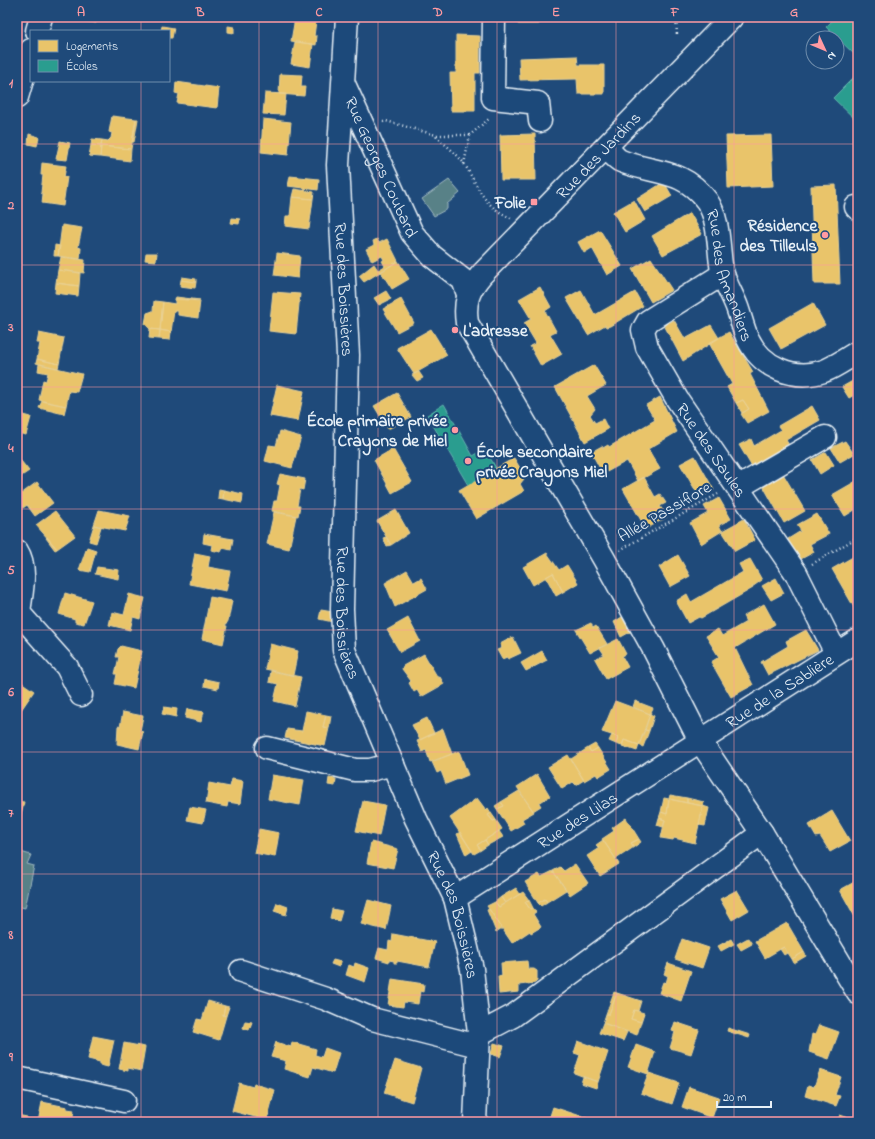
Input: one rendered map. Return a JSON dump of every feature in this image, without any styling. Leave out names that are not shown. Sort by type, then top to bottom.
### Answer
[{"type":"street","points":[[37,30],[41,17]]},
{"type":"street","name":"Rue Georges Coubard","points":[[346,17],[342,80],[412,233],[432,256],[463,280],[468,294]]},
{"type":"street","points":[[494,17],[494,98],[538,103],[540,121]]},
{"type":"street","name":"Rue des Jardins","points":[[468,294],[482,274],[732,17]]},
{"type":"street","points":[[17,97],[30,53]]},
{"type":"street","name":"Rue des Boissières","points":[[342,80],[338,165],[348,355],[342,609],[344,650],[416,819],[455,898],[472,968],[479,1040],[475,1122]]},
{"type":"street","name":"Rue des Amandiers","points":[[606,147],[620,161],[675,168],[707,201],[715,219],[723,274],[734,298],[748,340],[759,355],[770,365],[787,374],[807,374],[824,371],[858,352]]},
{"type":"street","name":"Rue des Saules","points":[[723,274],[648,321],[643,330],[647,347],[677,398],[796,573],[836,653]]},
{"type":"street","points":[[468,294],[465,308],[468,323],[653,648],[700,742],[762,833],[858,992]]},
{"type":"street","points":[[737,485],[825,437]]},
{"type":"street","points":[[17,551],[21,558],[23,577],[18,615],[67,667],[81,695]]},
{"type":"street","name":"Rue de la Sablière","points":[[700,742],[858,640]]},
{"type":"street","name":"Rue des Lilas","points":[[455,898],[700,742]]},
{"type":"street","points":[[267,748],[355,770],[370,770],[392,764]]},
{"type":"street","points":[[241,971],[326,999],[372,1019],[433,1036],[479,1040],[514,1016],[762,833]]},
{"type":"street","points":[[17,1078],[124,1101]]},
{"type":"path","points":[[676,17],[677,35]]},
{"type":"path","points":[[364,129],[386,121],[436,135],[470,135],[491,118],[494,98]]},
{"type":"path","points":[[436,135],[464,164],[478,192],[498,212],[511,218],[525,231]]},
{"type":"path","points":[[464,164],[470,135]]},
{"type":"path","name":"Allée Passiflore","points":[[604,560],[737,485]]},
{"type":"path","points":[[796,573],[858,537]]},
{"type":"green space","points":[[449,180],[460,193],[447,204],[447,209],[434,216],[422,199]]},
{"type":"green space","points":[[17,851],[31,855],[27,864],[34,866],[25,908],[17,906]]},
{"type":"building: Logements","points":[[72,17],[98,17],[96,23],[72,19]]},
{"type":"building: Logements","points":[[518,17],[539,17],[539,24],[518,24]]},
{"type":"building: Logements","points":[[295,18],[316,21],[314,36],[317,36],[316,45],[291,41]]},
{"type":"building: Logements","points":[[162,26],[174,28],[172,38],[170,38],[170,30],[161,30]]},
{"type":"building: Logements","points":[[228,26],[234,27],[234,33],[228,32]]},
{"type":"building: Logements","points":[[456,35],[480,36],[480,73],[475,73],[475,111],[451,111],[450,73],[456,73]]},
{"type":"building: Logements","points":[[295,42],[313,44],[310,67],[291,64]]},
{"type":"building: Logements","points":[[577,56],[578,65],[604,65],[604,94],[578,94],[577,79],[520,80],[519,58]]},
{"type":"building: Logements","points":[[280,74],[302,75],[301,87],[305,87],[304,96],[279,94]]},
{"type":"building: Logements","points":[[176,82],[219,88],[217,108],[177,103],[179,94],[175,93]]},
{"type":"building: Logements","points":[[265,93],[286,94],[284,115],[263,114]]},
{"type":"building: Logements","points":[[112,116],[136,119],[131,149],[101,146],[102,140],[108,141],[111,138],[112,133],[109,132]]},
{"type":"building: Logements","points":[[136,119],[138,119],[134,142],[132,142]]},
{"type":"building: Logements","points":[[263,119],[291,122],[288,155],[261,152]]},
{"type":"building: Logements","points":[[29,134],[39,137],[37,146],[28,144]]},
{"type":"building: Logements","points":[[535,134],[536,180],[501,180],[500,135]]},
{"type":"building: Logements","points":[[771,135],[773,186],[728,188],[726,136]]},
{"type":"building: Logements","points":[[92,139],[102,140],[101,146],[91,145]]},
{"type":"building: Logements","points":[[60,141],[70,143],[67,160],[56,159]]},
{"type":"building: Logements","points":[[91,145],[101,146],[100,157],[89,156]]},
{"type":"building: Logements","points":[[101,146],[131,149],[130,161],[100,157]]},
{"type":"building: Logements","points":[[42,163],[66,166],[64,177],[67,177],[63,206],[42,203]]},
{"type":"building: Logements","points":[[290,176],[319,179],[318,190],[288,186]]},
{"type":"building: Logements","points":[[664,182],[672,196],[645,212],[637,199]]},
{"type":"building: Logements","name":"Résidence des Tilleuls","points":[[836,185],[840,284],[814,284],[811,186]]},
{"type":"building: Logements","points":[[294,189],[314,192],[313,199],[292,197]]},
{"type":"building: Logements","points":[[292,197],[313,199],[309,229],[285,226],[286,216],[290,216]]},
{"type":"building: Logements","points":[[634,200],[645,220],[625,232],[613,212]]},
{"type":"building: Logements","points":[[690,213],[702,234],[663,255],[652,236]]},
{"type":"building: Logements","points":[[232,218],[240,219],[239,224],[231,223]]},
{"type":"building: Logements","points":[[62,225],[82,228],[78,247],[81,248],[80,259],[58,256]]},
{"type":"building: Logements","points":[[600,230],[622,266],[607,275],[592,248],[584,253],[578,242]]},
{"type":"building: Logements","points":[[377,239],[379,243],[387,239],[398,261],[364,282],[359,276],[374,264],[378,270],[385,266],[382,261],[384,260],[382,256],[372,261],[366,249],[374,245],[373,241]]},
{"type":"building: Logements","points":[[55,245],[60,246],[58,256],[54,256]]},
{"type":"building: Logements","points":[[146,253],[157,253],[156,261],[145,260]]},
{"type":"building: Logements","points":[[277,253],[300,256],[298,278],[274,275]]},
{"type":"building: Logements","points":[[61,257],[85,260],[84,273],[58,270]]},
{"type":"building: Logements","points":[[651,258],[672,290],[651,302],[632,269]]},
{"type":"building: Logements","points":[[398,261],[409,279],[392,289],[381,272]]},
{"type":"building: Logements","points":[[58,270],[80,273],[79,286],[56,283]]},
{"type":"building: Logements","points":[[182,277],[196,279],[196,282],[181,280]]},
{"type":"building: Logements","points":[[181,280],[196,282],[195,288],[180,286]]},
{"type":"building: Logements","points":[[56,283],[79,286],[78,296],[55,293]]},
{"type":"building: Logements","points":[[540,287],[551,307],[545,311],[556,331],[550,334],[562,354],[541,366],[530,346],[536,343],[524,323],[531,319],[519,299]]},
{"type":"building: Logements","points":[[581,290],[595,315],[635,292],[643,306],[610,326],[606,327],[605,325],[588,335],[566,298]]},
{"type":"building: Logements","points":[[386,291],[391,299],[379,305],[374,298]]},
{"type":"building: Logements","points":[[273,292],[300,294],[296,334],[269,331]]},
{"type":"building: Logements","points":[[176,297],[200,300],[175,299]]},
{"type":"building: Logements","points":[[175,299],[200,301],[198,318],[178,315],[178,311],[174,311],[171,332],[160,330],[163,302],[175,304]]},
{"type":"building: Logements","points":[[401,299],[414,323],[397,332],[383,309]]},
{"type":"building: Logements","points":[[154,301],[163,302],[160,330],[150,329],[145,324],[147,313],[153,311]]},
{"type":"building: Logements","points":[[813,303],[825,325],[781,349],[769,328]]},
{"type":"building: Logements","points":[[674,320],[685,339],[711,325],[719,338],[683,361],[664,325]]},
{"type":"building: Logements","points":[[150,329],[160,330],[159,339],[149,338]]},
{"type":"building: Logements","points":[[431,329],[447,355],[414,374],[397,348]]},
{"type":"building: Logements","points":[[160,330],[171,332],[170,340],[159,339]]},
{"type":"building: Logements","points":[[729,332],[753,372],[750,374],[769,411],[747,423],[741,414],[749,409],[743,400],[736,403],[727,387],[732,384],[709,343]]},
{"type":"building: Logements","points":[[39,333],[64,338],[59,364],[37,359],[40,343],[37,343]]},
{"type":"building: Logements","points":[[37,359],[59,364],[58,368],[36,363]]},
{"type":"building: Logements","points":[[39,364],[82,374],[77,392],[69,391],[66,406],[39,400],[43,380],[46,381],[48,373],[38,371]]},
{"type":"building: Logements","points":[[594,365],[606,385],[587,396],[595,409],[590,415],[595,423],[603,419],[608,429],[585,442],[555,387]]},
{"type":"building: Logements","points":[[419,372],[423,378],[417,381],[412,375]]},
{"type":"building: Logements","points":[[858,378],[858,396],[856,394],[849,398],[842,387]]},
{"type":"building: Logements","points":[[277,385],[304,391],[298,421],[270,416]]},
{"type":"building: Logements","points":[[397,393],[411,417],[388,429],[374,406]]},
{"type":"building: Logements","points":[[660,397],[677,432],[648,449],[660,469],[638,481],[627,461],[603,474],[591,452],[602,446],[603,448],[608,445],[609,447],[655,420],[646,405]]},
{"type":"building: Logements","points":[[743,400],[749,409],[742,413],[736,403]]},
{"type":"building: Logements","points":[[42,401],[66,406],[64,414],[39,408]]},
{"type":"building: Logements","points":[[812,406],[820,420],[786,440],[790,447],[752,467],[739,445],[751,439],[754,446],[781,430],[778,426]]},
{"type":"building: Logements","points":[[17,413],[31,417],[26,435],[17,433]]},
{"type":"building: Logements","points":[[280,431],[301,437],[292,468],[265,461],[269,445],[276,446]]},
{"type":"building: Logements","points":[[845,441],[854,454],[840,462],[831,448]]},
{"type":"building: Logements","points":[[393,449],[412,482],[392,493],[374,460]]},
{"type":"building: Logements","points":[[826,452],[834,465],[820,474],[812,460]]},
{"type":"building: Logements","points":[[17,456],[29,471],[17,479]]},
{"type":"building: Logements","points":[[695,456],[714,490],[700,498],[680,464]]},
{"type":"building: Logements","points":[[514,458],[523,473],[524,479],[520,484],[524,491],[476,519],[459,490]]},
{"type":"building: Logements","points":[[782,472],[805,511],[784,523],[762,484]]},
{"type":"building: Logements","points":[[280,474],[305,479],[303,490],[300,489],[297,506],[300,506],[298,516],[272,511],[274,501],[277,501],[280,485],[277,484]]},
{"type":"building: Logements","points":[[644,477],[655,497],[660,494],[666,503],[660,506],[667,517],[646,529],[623,489]]},
{"type":"building: Logements","points":[[858,480],[858,508],[845,516],[832,495]]},
{"type":"building: Logements","points":[[37,482],[53,503],[35,516],[27,505],[23,508],[17,497]]},
{"type":"building: Logements","points":[[219,489],[224,490],[223,499],[218,498]]},
{"type":"building: Logements","points":[[224,490],[243,494],[242,503],[223,499]]},
{"type":"building: Logements","points":[[719,498],[731,519],[719,525],[722,531],[701,544],[690,523],[708,513],[704,506]]},
{"type":"building: Logements","points":[[99,510],[130,516],[125,531],[94,525]]},
{"type":"building: Logements","points":[[396,510],[409,533],[391,545],[377,521]]},
{"type":"building: Logements","points":[[55,511],[75,536],[57,549],[36,525]]},
{"type":"building: Logements","points":[[274,512],[296,516],[289,549],[267,544]]},
{"type":"building: Logements","points":[[817,514],[829,534],[810,544],[814,552],[799,560],[788,539],[801,531],[797,525]]},
{"type":"building: Logements","points":[[744,519],[755,540],[735,551],[722,531]]},
{"type":"building: Logements","points":[[94,525],[101,527],[96,543],[89,541]]},
{"type":"building: Logements","points":[[204,534],[233,539],[231,550],[223,548],[221,552],[211,550],[212,545],[203,543]]},
{"type":"building: Logements","points":[[47,537],[57,549],[55,550],[46,538]]},
{"type":"building: Logements","points":[[386,537],[391,545],[387,546],[383,538]]},
{"type":"building: Logements","points":[[87,547],[96,550],[90,572],[79,570]]},
{"type":"building: Logements","points":[[195,553],[210,556],[208,567],[230,571],[226,591],[189,584]]},
{"type":"building: Logements","points":[[547,553],[559,570],[567,565],[578,583],[563,592],[553,573],[533,585],[523,567]]},
{"type":"building: Logements","points":[[858,554],[858,607],[855,609],[832,569]]},
{"type":"building: Logements","points":[[678,555],[690,576],[670,587],[659,567]]},
{"type":"building: Logements","points":[[750,559],[762,580],[752,587],[753,588],[701,618],[699,617],[688,623],[676,601],[687,594],[691,602],[743,572],[739,564]]},
{"type":"building: Logements","points":[[97,567],[119,570],[118,579],[95,574]]},
{"type":"building: Logements","points":[[407,570],[414,582],[421,578],[427,589],[395,607],[385,583]]},
{"type":"building: Logements","points":[[553,573],[563,592],[556,596],[546,577]]},
{"type":"building: Logements","points":[[776,578],[784,593],[771,600],[762,586]]},
{"type":"building: Logements","points":[[65,593],[92,601],[84,624],[75,622],[75,619],[59,614]]},
{"type":"building: Logements","points":[[129,594],[145,598],[140,619],[133,617],[130,630],[109,625],[112,612],[124,615]]},
{"type":"building: Logements","points":[[210,597],[232,601],[228,621],[225,626],[227,626],[223,644],[202,639]]},
{"type":"building: Logements","points":[[764,604],[775,624],[735,648],[753,685],[731,697],[711,662],[719,657],[706,636],[718,629],[722,636],[746,622],[743,616]]},
{"type":"building: Logements","points":[[321,610],[333,612],[333,622],[319,619]]},
{"type":"building: Logements","points":[[622,617],[630,632],[621,637],[614,622]]},
{"type":"building: Logements","points":[[408,618],[420,641],[400,652],[387,630]]},
{"type":"building: Logements","points":[[591,623],[593,628],[596,626],[607,644],[590,653],[576,630]]},
{"type":"building: Logements","points":[[806,630],[818,650],[768,675],[761,662],[788,646],[786,641]]},
{"type":"building: Logements","points":[[513,637],[521,653],[508,659],[507,657],[502,659],[497,650],[502,648],[500,644]]},
{"type":"building: Logements","points":[[618,639],[626,654],[622,656],[628,667],[606,679],[595,659],[604,654],[600,648]]},
{"type":"building: Logements","points":[[270,644],[298,651],[293,675],[265,669]]},
{"type":"building: Logements","points":[[121,646],[142,651],[134,688],[115,684],[117,674],[115,674],[119,657],[116,657],[118,649]]},
{"type":"building: Logements","points":[[542,651],[547,660],[526,671],[521,663]]},
{"type":"building: Logements","points":[[424,654],[438,678],[440,677],[444,684],[421,697],[417,690],[414,692],[409,683],[411,681],[402,669],[403,666]]},
{"type":"building: Logements","points":[[271,671],[301,677],[295,706],[274,701],[278,684],[269,682]]},
{"type":"building: Logements","points":[[205,679],[219,682],[218,689],[204,686]]},
{"type":"building: Logements","points":[[18,680],[34,691],[17,716],[17,681]]},
{"type":"building: Logements","points":[[615,701],[650,714],[639,745],[624,740],[622,746],[616,744],[618,737],[602,732]]},
{"type":"building: Logements","points":[[635,701],[653,708],[650,714],[633,707]]},
{"type":"building: Logements","points":[[164,707],[177,709],[176,717],[162,714]]},
{"type":"building: Logements","points":[[187,709],[204,712],[201,722],[185,718]]},
{"type":"building: Logements","points":[[306,711],[326,715],[323,727],[329,728],[325,746],[285,738],[287,729],[302,731]]},
{"type":"building: Logements","points":[[123,712],[143,716],[140,731],[143,732],[139,749],[117,744],[118,726],[120,727]]},
{"type":"building: Logements","points":[[650,714],[654,716],[649,731],[645,730]]},
{"type":"building: Logements","points":[[326,715],[331,716],[329,728],[323,727]]},
{"type":"building: Logements","points":[[427,718],[434,733],[420,740],[412,725]]},
{"type":"building: Logements","points":[[443,729],[452,754],[430,762],[426,750],[422,752],[417,741]]},
{"type":"building: Logements","points":[[645,730],[649,731],[643,747],[639,745]]},
{"type":"building: Logements","points":[[612,735],[618,737],[616,744],[609,741]]},
{"type":"building: Logements","points":[[624,740],[639,745],[637,751],[622,746]]},
{"type":"building: Logements","points":[[595,744],[598,748],[591,752],[588,748]]},
{"type":"building: Logements","points":[[588,748],[591,752],[598,748],[611,769],[598,777],[596,774],[584,781],[571,759]]},
{"type":"building: Logements","points":[[459,751],[468,775],[446,784],[441,771],[437,773],[432,762]]},
{"type":"building: Logements","points":[[568,755],[584,780],[576,785],[573,782],[562,789],[548,767]]},
{"type":"building: Logements","points":[[537,774],[550,796],[539,803],[541,806],[533,811],[517,787]]},
{"type":"building: Logements","points":[[272,775],[304,780],[300,805],[268,799]]},
{"type":"building: Logements","points":[[329,778],[336,779],[335,786],[328,785]]},
{"type":"building: Logements","points":[[232,779],[243,781],[240,804],[228,802],[227,807],[206,803],[209,783],[230,787]]},
{"type":"building: Logements","points":[[519,791],[534,812],[522,819],[524,823],[511,831],[497,809],[504,806],[501,802]]},
{"type":"building: Logements","points":[[670,795],[687,798],[687,803],[669,799]]},
{"type":"building: Logements","points":[[477,798],[486,810],[488,808],[491,813],[488,815],[493,821],[496,820],[502,829],[477,845],[481,850],[474,854],[450,818]]},
{"type":"building: Logements","points":[[664,798],[669,799],[667,814],[661,812]]},
{"type":"building: Logements","points":[[687,798],[704,802],[703,806],[687,803]]},
{"type":"building: Logements","points":[[669,799],[703,806],[695,843],[674,838],[673,840],[661,838],[665,820],[659,818],[661,812],[667,814]]},
{"type":"building: Logements","points":[[17,801],[24,802],[17,830]]},
{"type":"building: Logements","points":[[363,801],[385,805],[379,836],[356,831]]},
{"type":"building: Logements","points":[[501,802],[504,806],[497,809],[495,806]]},
{"type":"building: Logements","points":[[703,806],[709,808],[705,826],[699,825]]},
{"type":"building: Logements","points":[[190,807],[206,810],[203,823],[187,820]]},
{"type":"building: Logements","points":[[832,811],[850,841],[830,852],[820,836],[816,837],[809,825]]},
{"type":"building: Logements","points":[[491,813],[496,820],[493,821],[488,815]]},
{"type":"building: Logements","points":[[626,818],[639,839],[631,843],[634,847],[616,859],[602,839],[614,831],[612,828]]},
{"type":"building: Logements","points":[[659,818],[665,820],[663,827],[657,825]]},
{"type":"building: Logements","points":[[259,829],[279,833],[275,857],[254,853]]},
{"type":"building: Logements","points":[[499,831],[503,837],[488,845],[485,840]]},
{"type":"building: Logements","points":[[460,832],[472,851],[466,855],[457,834]]},
{"type":"building: Logements","points":[[639,839],[641,842],[634,847],[631,843]]},
{"type":"building: Logements","points":[[485,840],[488,845],[481,850],[477,845]]},
{"type":"building: Logements","points":[[603,840],[619,864],[600,876],[587,856],[599,848],[596,845]]},
{"type":"building: Logements","points":[[371,842],[398,849],[393,868],[367,863]]},
{"type":"building: Logements","points":[[575,864],[588,883],[570,895],[553,871],[560,867],[564,871]]},
{"type":"building: Logements","points":[[553,871],[566,890],[547,902],[545,899],[538,903],[525,882],[539,874],[541,877]]},
{"type":"building: Logements","points":[[858,880],[858,915],[855,917],[840,890]]},
{"type":"building: Logements","points":[[516,888],[520,894],[505,903],[501,897]]},
{"type":"building: Logements","points":[[737,890],[749,910],[732,920],[720,899]]},
{"type":"building: Logements","points":[[523,892],[529,900],[525,902],[530,909],[533,908],[536,912],[533,914],[541,927],[531,933],[530,931],[512,943],[487,906],[495,902],[499,907]]},
{"type":"building: Logements","points":[[501,897],[505,903],[499,907],[495,902]]},
{"type":"building: Logements","points":[[545,899],[547,902],[541,906],[538,903]]},
{"type":"building: Logements","points":[[368,900],[391,906],[386,930],[361,924]]},
{"type":"building: Logements","points":[[529,900],[533,908],[530,909],[525,902]]},
{"type":"building: Logements","points":[[277,903],[288,907],[286,915],[274,911]]},
{"type":"building: Logements","points":[[332,909],[342,911],[339,921],[330,918]]},
{"type":"building: Logements","points":[[489,909],[502,928],[496,932],[487,910]]},
{"type":"building: Logements","points":[[787,923],[804,952],[792,959],[784,947],[765,958],[755,941]]},
{"type":"building: Logements","points":[[393,934],[435,942],[429,967],[397,961],[397,963],[394,963],[394,961],[389,960],[389,962],[376,958],[379,948],[388,950],[389,941],[392,942]]},
{"type":"building: Logements","points":[[748,938],[752,944],[741,950],[737,944]]},
{"type":"building: Logements","points":[[682,939],[709,948],[702,968],[675,959]]},
{"type":"building: Logements","points":[[731,939],[734,944],[721,951],[718,946]]},
{"type":"building: Logements","points":[[784,947],[787,953],[784,955],[780,949]]},
{"type":"building: Logements","points":[[804,952],[806,956],[794,963],[792,959]]},
{"type":"building: Logements","points":[[333,960],[341,962],[339,967],[331,964]]},
{"type":"building: Logements","points":[[527,961],[528,969],[534,969],[537,971],[537,981],[535,983],[519,985],[519,992],[499,994],[498,976],[502,976],[501,963]]},
{"type":"building: Logements","points":[[355,963],[369,968],[365,982],[346,975],[349,965],[354,967]]},
{"type":"building: Logements","points":[[668,963],[691,971],[681,1001],[659,993],[663,982],[666,983],[668,976],[664,974]]},
{"type":"building: Logements","points":[[392,979],[424,984],[423,992],[420,991],[418,1004],[404,1002],[403,1007],[388,1005]]},
{"type":"building: Logements","points":[[614,992],[617,993],[609,1014],[606,1014]]},
{"type":"building: Logements","points":[[617,993],[641,1001],[638,1011],[634,1010],[631,1019],[641,1022],[637,1035],[603,1023],[606,1014],[609,1014]]},
{"type":"building: Logements","points":[[208,1001],[225,1006],[223,1015],[226,1016],[219,1040],[193,1032],[197,1019],[202,1020]]},
{"type":"building: Logements","points":[[225,1006],[229,1007],[226,1016],[223,1015]]},
{"type":"building: Logements","points":[[634,1010],[644,1013],[641,1022],[631,1019]]},
{"type":"building: Logements","points":[[245,1021],[252,1022],[249,1030],[243,1028]]},
{"type":"building: Logements","points":[[675,1022],[699,1030],[691,1054],[670,1048],[675,1032],[672,1031]]},
{"type":"building: Logements","points":[[603,1023],[627,1032],[623,1041],[599,1033]]},
{"type":"building: Logements","points":[[819,1025],[839,1032],[829,1059],[809,1052],[812,1034],[815,1035]]},
{"type":"building: Logements","points":[[728,1028],[750,1035],[749,1038],[727,1031]]},
{"type":"building: Logements","points":[[93,1036],[114,1040],[108,1067],[100,1065],[100,1062],[88,1059]]},
{"type":"building: Logements","points":[[578,1041],[608,1052],[598,1082],[574,1073],[580,1055],[574,1053]]},
{"type":"building: Logements","points":[[276,1042],[291,1047],[292,1042],[316,1049],[315,1055],[322,1057],[325,1048],[339,1053],[333,1073],[313,1067],[310,1077],[284,1069],[286,1061],[271,1057]]},
{"type":"building: Logements","points":[[124,1043],[145,1047],[141,1071],[128,1068],[128,1071],[119,1069]]},
{"type":"building: Logements","points":[[494,1043],[504,1046],[500,1057],[491,1054]]},
{"type":"building: Logements","points":[[636,1045],[655,1052],[648,1074],[628,1067]]},
{"type":"building: Logements","points":[[395,1060],[421,1068],[412,1102],[384,1093]]},
{"type":"building: Logements","points":[[820,1070],[841,1077],[835,1095],[840,1096],[836,1106],[805,1096],[808,1085],[814,1087]]},
{"type":"building: Logements","points":[[649,1073],[679,1083],[672,1104],[641,1093]]},
{"type":"building: Logements","points":[[583,1077],[598,1082],[596,1088],[581,1083]]},
{"type":"building: Logements","points":[[239,1083],[253,1087],[254,1084],[275,1090],[267,1120],[232,1111]]},
{"type":"building: Logements","points":[[689,1087],[719,1097],[712,1118],[682,1107]]},
{"type":"building: Logements","points":[[42,1102],[67,1107],[67,1109],[74,1110],[72,1122],[38,1122]]},
{"type":"building: Logements","points":[[553,1107],[587,1118],[586,1122],[548,1122]]},
{"type":"building: Logements","points":[[17,1115],[27,1117],[26,1122],[17,1122]]},
{"type":"building: Logements","points":[[840,1115],[858,1121],[858,1122],[837,1122]]},
{"type":"building: Écoles","points":[[836,17],[858,17],[858,52],[855,55],[845,45],[845,30],[829,30],[826,27]]},
{"type":"building: Écoles","points":[[858,73],[858,122],[833,98]]},
{"type":"building: Écoles","points":[[444,404],[473,456],[485,449],[496,468],[468,485],[427,415]]},
{"type":"place","name":"Folie","points":[[534,202]]},
{"type":"place","name":"Résidence des Tilleuls","points":[[825,235]]},
{"type":"place","name":"L'adresse","points":[[455,330]]},
{"type":"place","name":"École primaire privée Crayons de Miel","points":[[455,430]]},
{"type":"place","name":"École secondaire privée Crayons Miel","points":[[468,461]]}]
